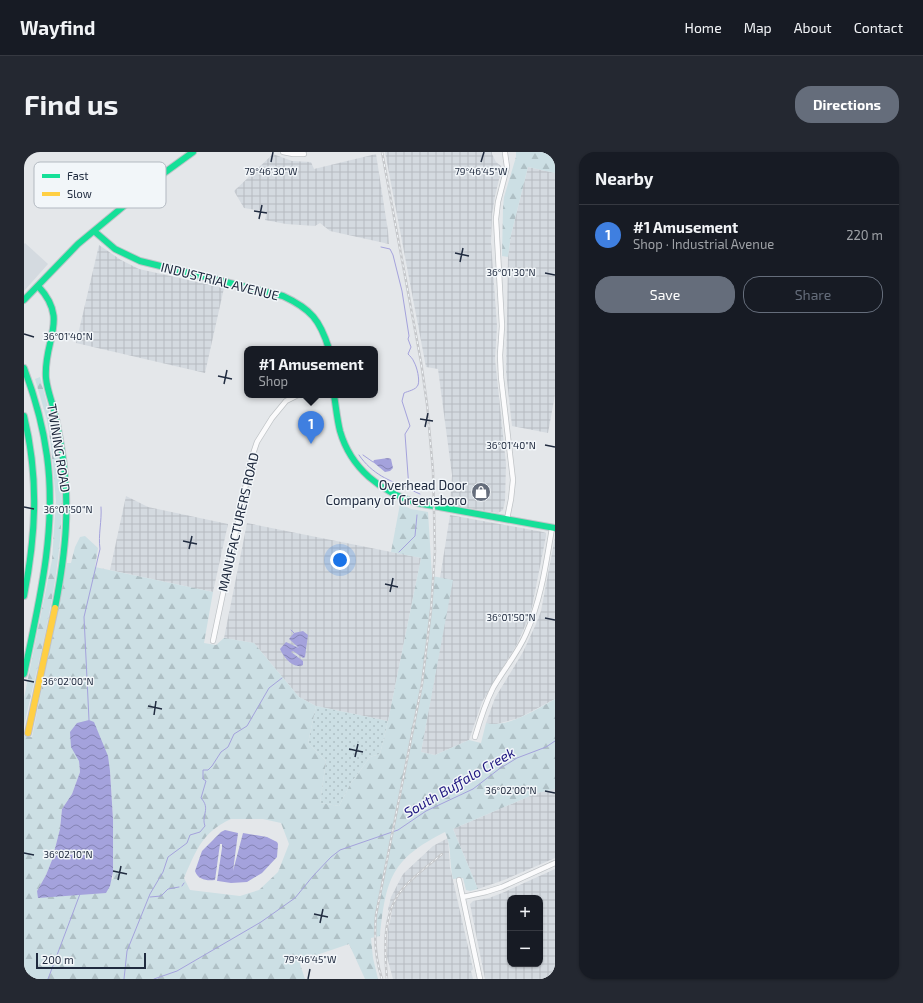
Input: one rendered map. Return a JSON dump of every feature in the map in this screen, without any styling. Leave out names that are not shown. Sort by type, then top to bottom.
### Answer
[{"type":"main road","points":[[166,172],[193,152]]},
{"type":"main road","points":[[24,300],[61,260],[122,208]]},
{"type":"main road","name":"INDUSTRIAL AVENUE","points":[[94,231],[113,249],[125,256],[283,296],[297,302],[309,311],[317,320],[324,331],[328,346]]},
{"type":"main road","name":"TWINING ROAD","points":[[28,733],[61,575],[67,504],[60,441],[46,375],[54,317],[49,300],[38,286]]},
{"type":"main road","points":[[24,368],[42,426],[50,494],[50,522],[40,597],[24,674]]},
{"type":"main road","points":[[334,398],[339,427],[347,449],[362,471],[380,488],[411,502],[553,528]]},
{"type":"main road","points":[[24,416],[30,447],[35,492],[33,541],[24,596]]},
{"type":"street","points":[[283,152],[304,154]]},
{"type":"street","points":[[505,153],[507,167],[498,202],[496,219],[502,326],[500,355],[501,377],[513,480],[512,499],[507,520]]},
{"type":"street","name":"MANUFACTURERS ROAD","points":[[213,641],[250,460],[257,442],[272,418],[286,401],[292,398]]},
{"type":"street","points":[[475,737],[487,701],[525,636],[534,616],[540,595],[553,528]]},
{"type":"street","points":[[463,897],[502,887],[555,863]]},
{"type":"street","points":[[459,880],[480,979]]},
{"type":"shaded area","points":[[385,152],[492,152],[496,162],[501,166],[492,214],[491,242],[497,326],[495,359],[506,464],[505,501],[503,510],[498,513],[450,505],[452,475],[438,369],[426,367]]},
{"type":"shaded area","points":[[273,154],[292,161],[311,162],[314,169],[376,154],[389,244],[330,231],[320,223],[315,226],[286,224],[265,220],[267,212],[244,208],[234,191]]},
{"type":"shaded area","points":[[528,167],[555,173],[555,395],[548,433],[512,426],[506,372],[508,257],[511,235]]},
{"type":"shaded area","points":[[25,243],[48,264],[24,291],[24,244]]},
{"type":"shaded area","points":[[99,245],[121,260],[139,269],[224,288],[205,373],[76,343]]},
{"type":"shaded area","points":[[126,496],[148,507],[228,524],[213,592],[110,570]]},
{"type":"shaded area","points":[[450,515],[543,532],[546,533],[546,536],[529,617],[517,644],[482,702],[469,740],[435,755],[421,752],[452,580],[440,578]]},
{"type":"shaded area","points":[[247,523],[421,558],[388,721],[316,706],[299,697],[254,643],[224,638]]},
{"type":"shaded area","points":[[555,537],[555,699],[519,718],[493,725],[486,723],[495,698],[523,652],[541,611]]},
{"type":"shaded area","points":[[555,789],[555,858],[504,880],[478,889],[453,829],[537,793]]},
{"type":"shaded area","points":[[448,838],[450,867],[473,969],[471,971],[473,979],[393,979],[387,957],[388,929],[392,912],[388,910],[391,897],[403,874],[433,846]]},
{"type":"shaded area","points":[[555,869],[555,979],[485,979],[470,904],[473,901],[489,898]]},
{"type":"green space","points":[[516,152],[555,152],[555,173],[528,167],[511,235],[508,257],[502,256],[503,208],[504,197],[516,157]]},
{"type":"green space","points":[[40,377],[52,423],[58,454],[62,486],[61,531],[49,615],[24,726],[24,698],[52,560],[56,501],[47,420],[35,379]]},
{"type":"green space","points":[[400,504],[411,509],[428,512],[432,576],[453,580],[421,752],[435,755],[469,740],[481,743],[486,723],[494,724],[512,721],[531,713],[555,699],[555,789],[537,793],[453,829],[478,889],[470,891],[466,890],[463,878],[453,879],[449,843],[445,832],[413,852],[402,862],[394,873],[385,900],[380,936],[371,938],[373,958],[378,979],[365,979],[349,944],[299,961],[305,979],[24,979],[24,736],[32,737],[67,563],[71,563],[75,547],[80,537],[85,536],[98,548],[95,567],[213,592],[204,643],[216,645],[224,638],[254,643],[299,697],[316,706],[308,743],[326,761],[320,803],[339,806],[351,783],[370,757],[380,754],[388,721],[421,558],[391,552]],"holes":[[[79,761],[110,771],[113,819],[113,879],[37,891],[52,860],[60,829],[62,809],[72,794],[80,772]],[[231,819],[263,819],[281,823],[289,844],[278,872],[259,890],[240,896],[190,890],[184,878],[196,851],[213,830]]]},
{"type":"green space","points":[[316,706],[388,721],[380,754],[370,757],[351,783],[339,806],[320,803],[326,761],[308,743]]},
{"type":"water","points":[[391,459],[393,468],[390,471],[385,472],[373,462],[374,460]]},
{"type":"water","points":[[303,631],[308,635],[305,657],[303,658],[293,651],[291,652],[303,661],[303,665],[296,666],[289,662],[280,649],[286,642],[299,648],[289,639],[294,633]]},
{"type":"water","points":[[89,720],[94,722],[108,756],[110,771],[113,819],[113,872],[110,886],[106,893],[38,898],[37,891],[52,860],[60,829],[62,809],[72,794],[80,772],[79,761],[71,747],[70,732],[77,723]]},
{"type":"water","points":[[225,830],[238,833],[233,871],[243,833],[267,837],[277,842],[277,857],[262,873],[247,882],[231,883],[217,881],[222,848],[222,844],[220,844],[215,880],[206,880],[201,878],[195,871],[202,851],[221,832]]},
{"type":"waterway","points":[[381,247],[390,249],[393,255],[402,291],[409,336],[408,339],[411,347],[408,354],[417,370],[419,383],[417,387],[404,393],[402,401],[410,426],[405,434],[409,489],[420,494]]},
{"type":"waterway","points":[[359,455],[369,467],[381,476],[409,488]]},
{"type":"waterway","points":[[363,455],[373,462]]},
{"type":"waterway","points":[[89,720],[84,617],[100,549],[99,538],[101,507]]},
{"type":"waterway","points":[[399,552],[415,536],[417,515]]},
{"type":"waterway","points":[[291,630],[295,634]]},
{"type":"waterway","points":[[124,979],[127,951],[150,894],[163,872],[168,857],[187,843],[190,835],[200,832],[205,826],[204,819],[206,809],[201,798],[206,781],[203,779],[203,770],[208,770],[221,752],[228,747],[234,734],[247,726],[269,688],[282,678]]},
{"type":"waterway","name":"South Buffalo Creek","points":[[154,979],[177,971],[261,922],[295,898],[313,876],[331,857],[340,850],[398,830],[426,811],[473,789],[499,769],[517,758],[546,747],[555,741]]},
{"type":"waterway","points":[[150,897],[161,896],[168,889],[179,887]]},
{"type":"waterway","points":[[48,979],[80,894]]},
{"type":"railway","points":[[382,152],[421,362],[427,404],[433,471],[435,551],[431,610],[422,684],[376,915],[376,947],[382,979]]},
{"type":"railway","points":[[387,979],[385,941],[386,929],[392,906],[406,885],[442,854]]},
{"type":"traffic: fast","points":[[166,172],[193,152]]},
{"type":"traffic: fast","points":[[24,300],[78,244],[121,208]]},
{"type":"traffic: fast","points":[[94,231],[115,249],[140,261],[283,296],[301,306],[313,316],[322,330],[328,346]]},
{"type":"traffic: fast","points":[[38,286],[47,298],[52,309],[54,320],[46,365],[46,378],[59,432],[66,487],[66,527],[62,567],[55,608]]},
{"type":"traffic: fast","points":[[24,368],[32,390],[43,434],[47,456],[50,511],[41,593],[24,674]]},
{"type":"traffic: fast","points":[[334,398],[340,431],[345,445],[352,457],[369,477],[391,492],[417,503],[555,528]]},
{"type":"traffic: fast","points":[[24,416],[29,439],[34,484],[33,528],[24,596]]},
{"type":"traffic: slow","points":[[28,733],[55,608]]},
{"type":"place","name":"#1 Amusement","points":[[311,444]]},
{"type":"place","name":"Overhead Door Company of Greensboro","points":[[481,492]]}]
